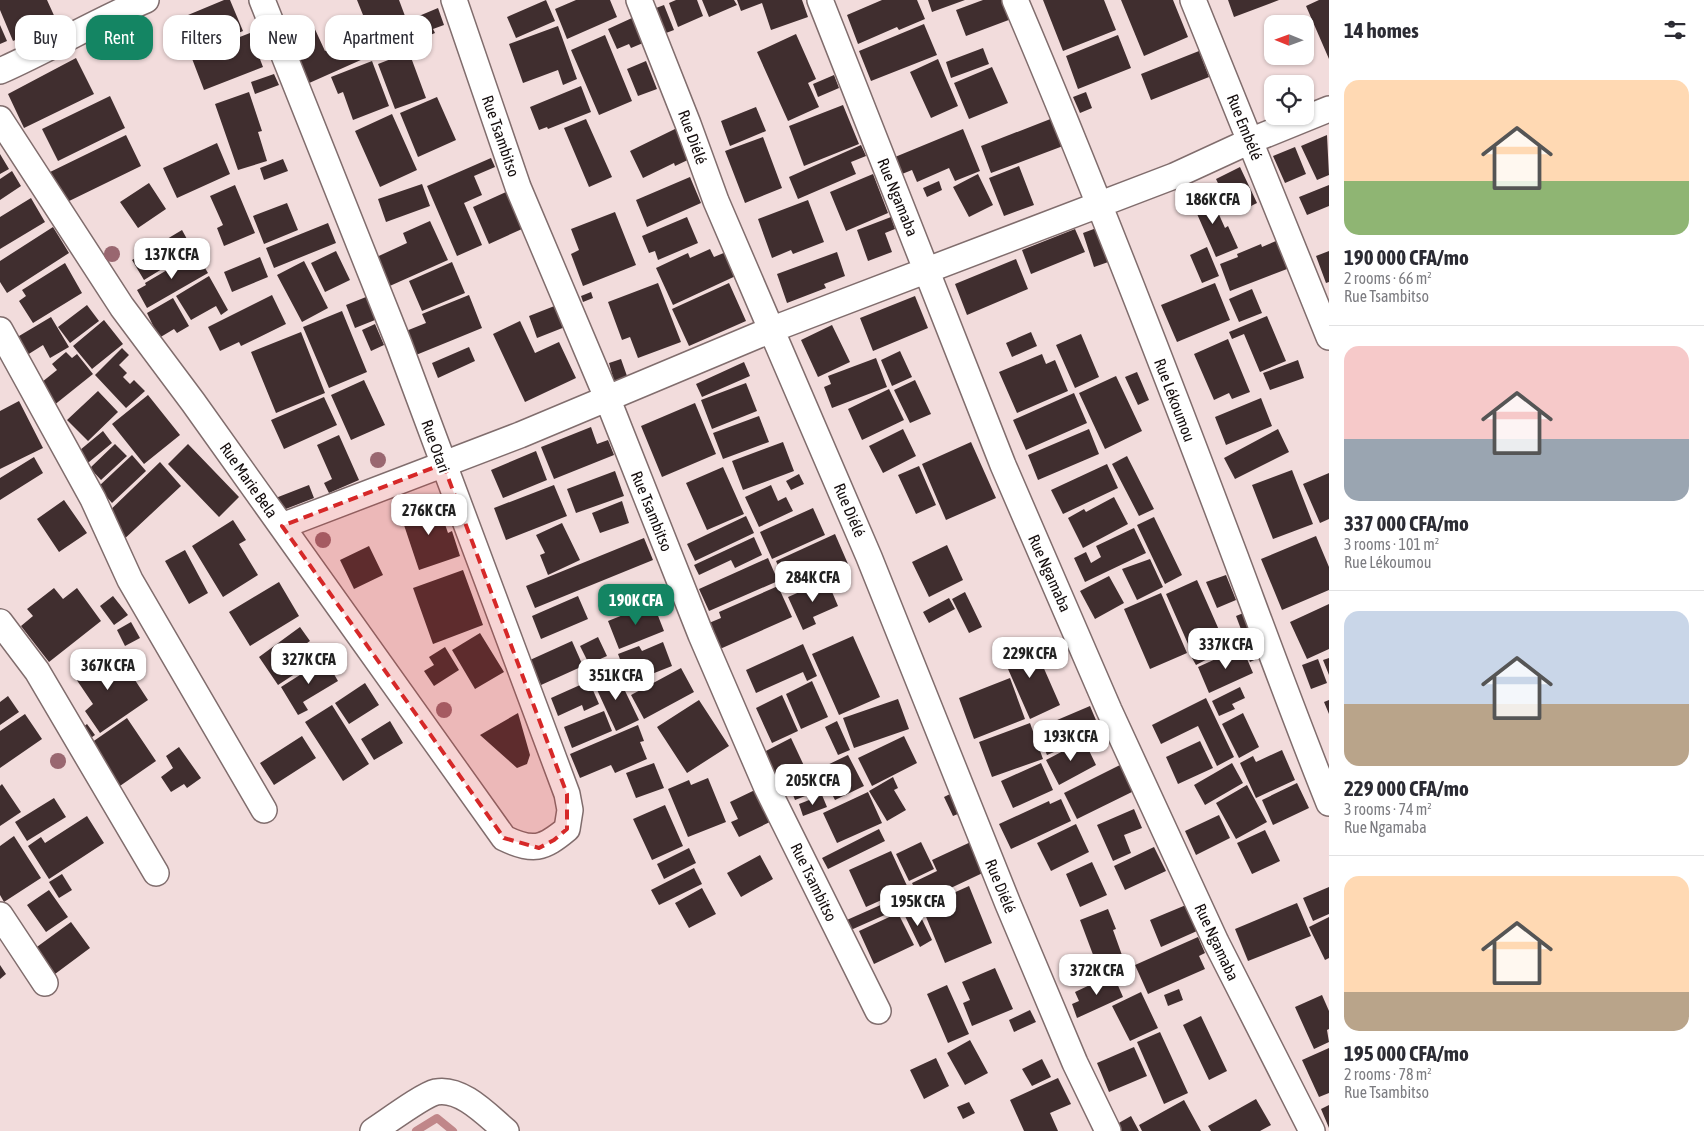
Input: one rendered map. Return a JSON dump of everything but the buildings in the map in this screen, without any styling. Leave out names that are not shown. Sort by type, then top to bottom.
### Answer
[{"type":"street","points":[[0,71],[36,56],[94,10],[146,0]]},
{"type":"street","name":"Rue Otari","points":[[262,0],[399,344],[567,794],[570,810],[568,829],[554,840],[539,848],[519,845],[504,838]]},
{"type":"street","name":"Rue Tsambitso","points":[[454,0],[518,187],[608,400],[701,635],[767,788],[878,1011]]},
{"type":"street","name":"Rue Diélé","points":[[639,0],[716,201],[773,329],[869,557],[1008,904],[1075,1063],[1108,1131]]},
{"type":"street","name":"Rue Ngamaba","points":[[820,0],[1002,465],[1109,710],[1238,988],[1312,1131]]},
{"type":"street","name":"Rue Lékoumou","points":[[1015,0],[1072,132],[1235,557],[1292,712],[1329,803]]},
{"type":"street","name":"Rue Embélé","points":[[1193,0],[1329,337]]},
{"type":"street","points":[[282,526],[608,400],[773,329],[1174,176],[1250,141],[1329,109]]},
{"type":"street","name":"Rue Marie Bela","points":[[0,119],[122,307],[282,526],[504,838]]},
{"type":"street","points":[[0,330],[93,499],[130,580],[264,810]]},
{"type":"street","points":[[0,622],[37,672],[156,873]]},
{"type":"street","points":[[0,915],[45,984]]},
{"type":"street","points":[[373,1131],[436,1092],[454,1093],[467,1100],[506,1131]]},
{"type":"highlighted area","points":[[443,464],[567,794],[567,829],[554,840],[539,848],[504,838],[282,526]]},
{"type":"waterway","points":[[416,1131],[437,1118],[453,1131]]}]
